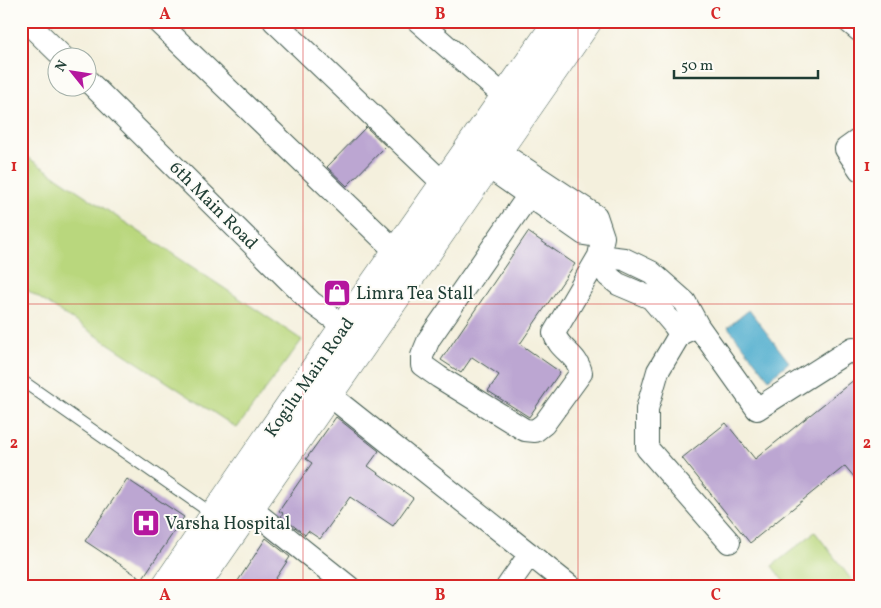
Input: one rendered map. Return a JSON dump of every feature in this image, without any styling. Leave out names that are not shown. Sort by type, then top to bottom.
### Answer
[{"type":"main road","name":"Kogilu Main Road","points":[[164,587],[214,514],[240,500],[328,394],[406,260],[444,184],[558,21]]},
{"type":"main road","name":"Kogilu Main Road","points":[[195,587],[240,500],[344,326],[406,260],[493,158],[588,21]]},
{"type":"street","points":[[26,21],[54,48]]},
{"type":"street","points":[[157,21],[406,260]]},
{"type":"street","points":[[274,21],[444,184]]},
{"type":"street","points":[[418,21],[505,97]]},
{"type":"street","points":[[848,21],[860,31]]},
{"type":"street","name":"6th Main Road","points":[[98,90],[312,302],[344,326]]},
{"type":"street","points":[[860,139],[846,149],[860,170]]},
{"type":"street","points":[[493,158],[535,188],[596,216],[601,246],[554,333],[556,340],[579,364],[581,373],[544,424],[535,431],[525,430],[422,365],[422,356],[429,339],[535,188]]},
{"type":"street","points":[[601,246],[651,272],[685,302],[689,330],[757,409],[853,348],[860,357]]},
{"type":"street","points":[[689,330],[658,371],[647,409],[647,448],[729,542]]},
{"type":"street","points":[[328,394],[571,587]]},
{"type":"street","points":[[240,500],[325,579],[349,587]]},
{"type":"street","points":[[507,587],[530,554]]},
{"type":"lane","points":[[21,380],[214,514]]},
{"type":"green space","points":[[21,153],[302,340],[237,428],[21,286]]},
{"type":"green space","points":[[815,532],[857,587],[788,587],[772,566]]},
{"type":"water","points":[[749,310],[789,362],[769,379],[728,327]]},
{"type":"building","points":[[366,127],[386,146],[347,186],[327,167]]},
{"type":"building","points":[[528,232],[575,264],[520,344],[560,372],[529,417],[488,391],[499,375],[472,357],[461,373],[441,360]]},
{"type":"building","points":[[860,375],[860,484],[845,466],[750,543],[682,458],[726,423],[755,459]]},
{"type":"building","points":[[336,417],[379,451],[368,466],[413,498],[393,526],[350,497],[320,539],[308,531],[305,535],[281,516],[283,513],[279,511],[312,463],[306,459]]},
{"type":"building","points":[[127,479],[184,517],[142,579],[85,541]]},
{"type":"building","points":[[266,538],[290,557],[270,587],[234,587]]},
{"type":"place","name":"Limra Tea Stall","points":[[337,293]]},
{"type":"place","name":"Varsha Hospital","points":[[146,523]]}]
